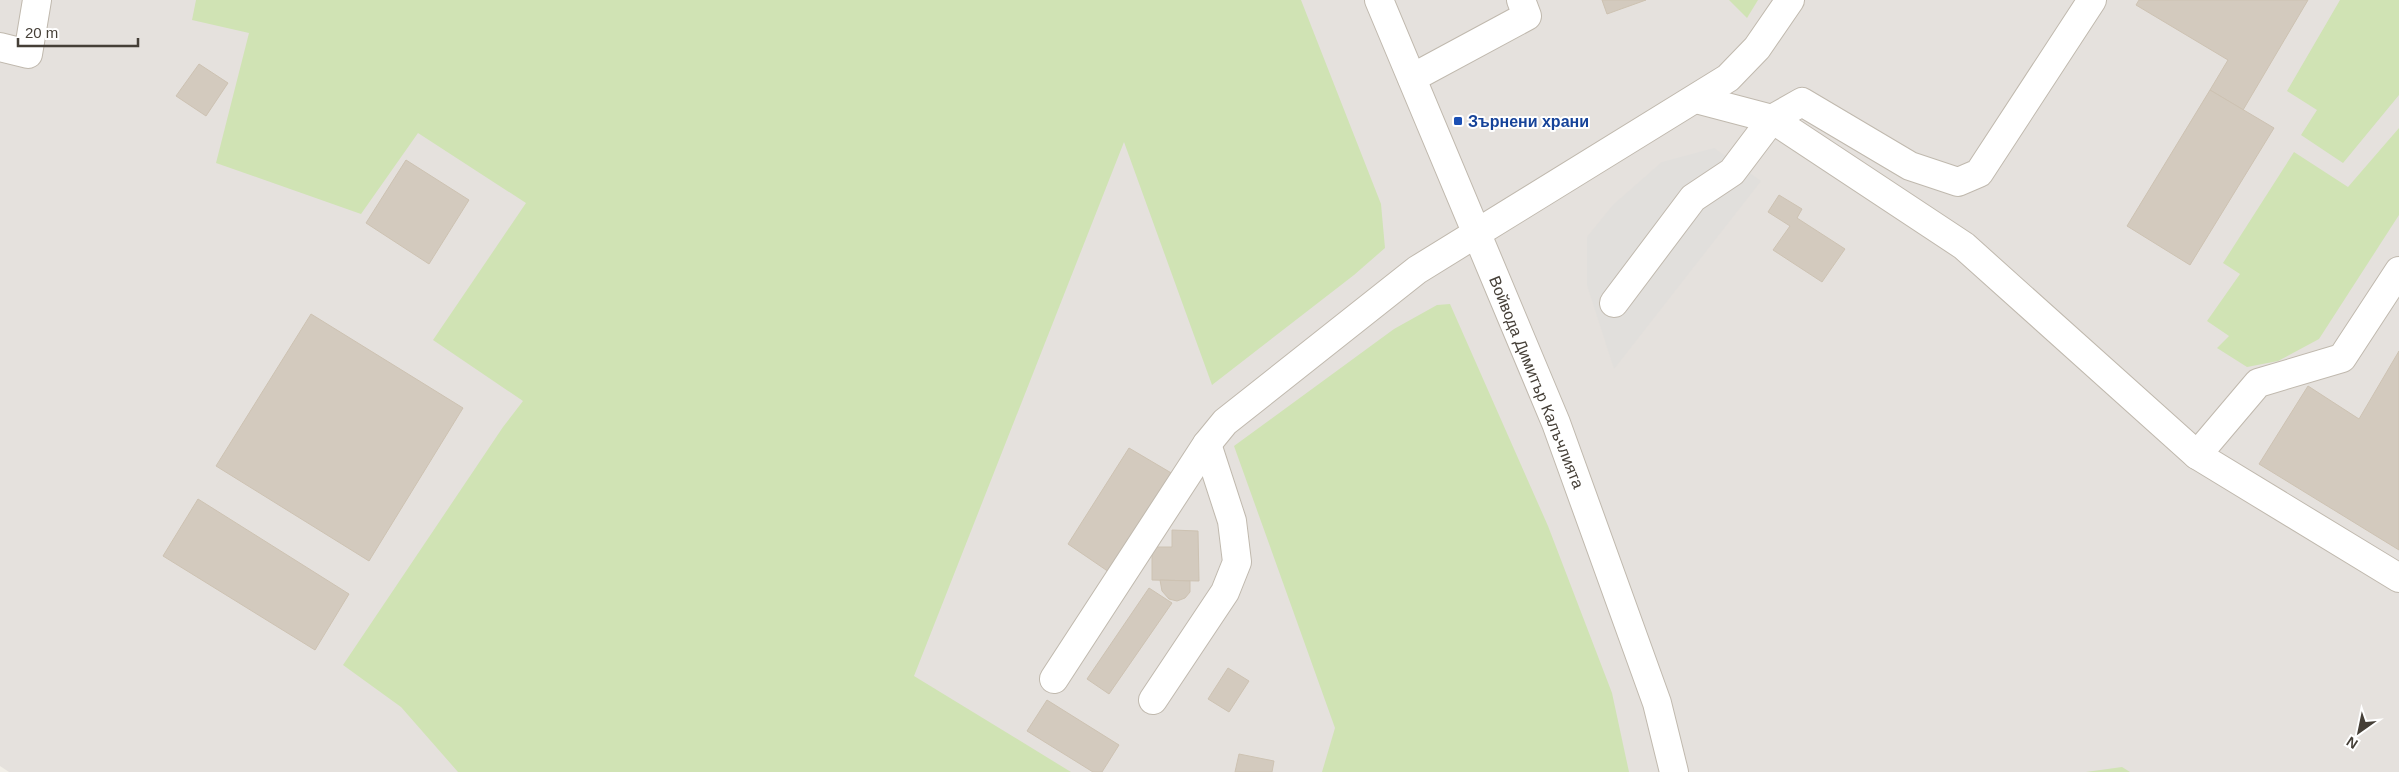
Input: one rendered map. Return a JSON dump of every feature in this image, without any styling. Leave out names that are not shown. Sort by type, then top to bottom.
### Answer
[{"type":"street","points":[[0,47],[28,54],[37,0]]},
{"type":"street","name":"Войвода Димитър Калъчлията","points":[[1380,0],[1556,423],[1657,704],[1674,772]]},
{"type":"street","points":[[1412,78],[1527,16],[1521,0]]},
{"type":"street","points":[[1054,679],[1207,444],[1225,422],[1417,270],[1728,78],[1757,48],[1790,0]]},
{"type":"street","points":[[1614,303],[1693,198],[1732,172],[1772,119],[1802,102],[1910,166],[1958,182],[1978,173],[2092,0]]},
{"type":"street","points":[[1696,99],[1772,119],[1964,246],[2197,454],[2399,578]]},
{"type":"street","points":[[2197,454],[2258,383],[2342,358],[2399,271]]},
{"type":"street","points":[[1152,700],[1225,592],[1237,562],[1232,521],[1207,444]]},
{"type":"shaded area","points":[[0,0],[2399,0],[2399,772],[9,772],[0,766]]},
{"type":"shaded area","points":[[1714,148],[1761,181],[1614,369],[1587,285],[1587,237],[1613,205],[1662,162]]},
{"type":"green space","points":[[196,0],[1301,0],[1381,204],[1385,248],[1354,275],[1212,385],[1124,142],[914,676],[1071,772],[458,772],[401,707],[343,665],[503,427],[523,401],[433,340],[526,203],[418,133],[361,214],[216,163],[249,33],[192,20]]},
{"type":"green space","points":[[1729,0],[1758,0],[1747,18]]},
{"type":"green space","points":[[2340,0],[2399,0],[2399,95],[2343,163],[2301,135],[2317,110],[2287,91]]},
{"type":"green space","points":[[2399,128],[2399,215],[2319,339],[2278,361],[2247,367],[2217,348],[2229,336],[2207,321],[2240,274],[2223,263],[2294,152],[2348,187]]},
{"type":"green space","points":[[1450,304],[1548,526],[1612,693],[1629,772],[1322,772],[1335,728],[1234,446],[1394,329],[1437,305]]},
{"type":"green space","points":[[2122,767],[2130,772],[2086,772]]},
{"type":"building","points":[[1602,0],[1646,0],[1607,14]]},
{"type":"building","points":[[2139,0],[2308,0],[2243,110],[2210,90],[2228,60],[2136,5]]},
{"type":"building","points":[[199,64],[228,83],[206,116],[176,96]]},
{"type":"building","points":[[2210,90],[2274,128],[2190,265],[2127,226]]},
{"type":"building","points":[[406,160],[469,200],[429,264],[366,223]]},
{"type":"building","points":[[1779,195],[1802,209],[1797,218],[1845,249],[1822,282],[1773,250],[1790,226],[1768,212]]},
{"type":"building","points":[[311,314],[463,408],[369,561],[216,466]]},
{"type":"building","points":[[2399,351],[2399,550],[2259,464],[2308,386],[2359,419]]},
{"type":"building","points":[[1129,448],[1173,474],[1109,572],[1068,544]]},
{"type":"building","points":[[198,499],[349,594],[315,650],[163,556]]},
{"type":"building","points":[[1172,530],[1198,531],[1199,581],[1152,580],[1152,547],[1172,547]]},
{"type":"building","points":[[1160,580],[1190,581],[1190,592],[1185,598],[1177,601],[1169,599],[1162,591]]},
{"type":"building","points":[[1149,588],[1172,603],[1109,694],[1087,679]]},
{"type":"building","points":[[1228,668],[1249,681],[1229,712],[1208,699]]},
{"type":"building","points":[[1047,700],[1119,745],[1102,772],[1093,772],[1027,731]]},
{"type":"building","points":[[1239,754],[1274,761],[1272,772],[1235,772]]},
{"type":"place","name":"Зърнени храни","points":[[1458,121]]}]
